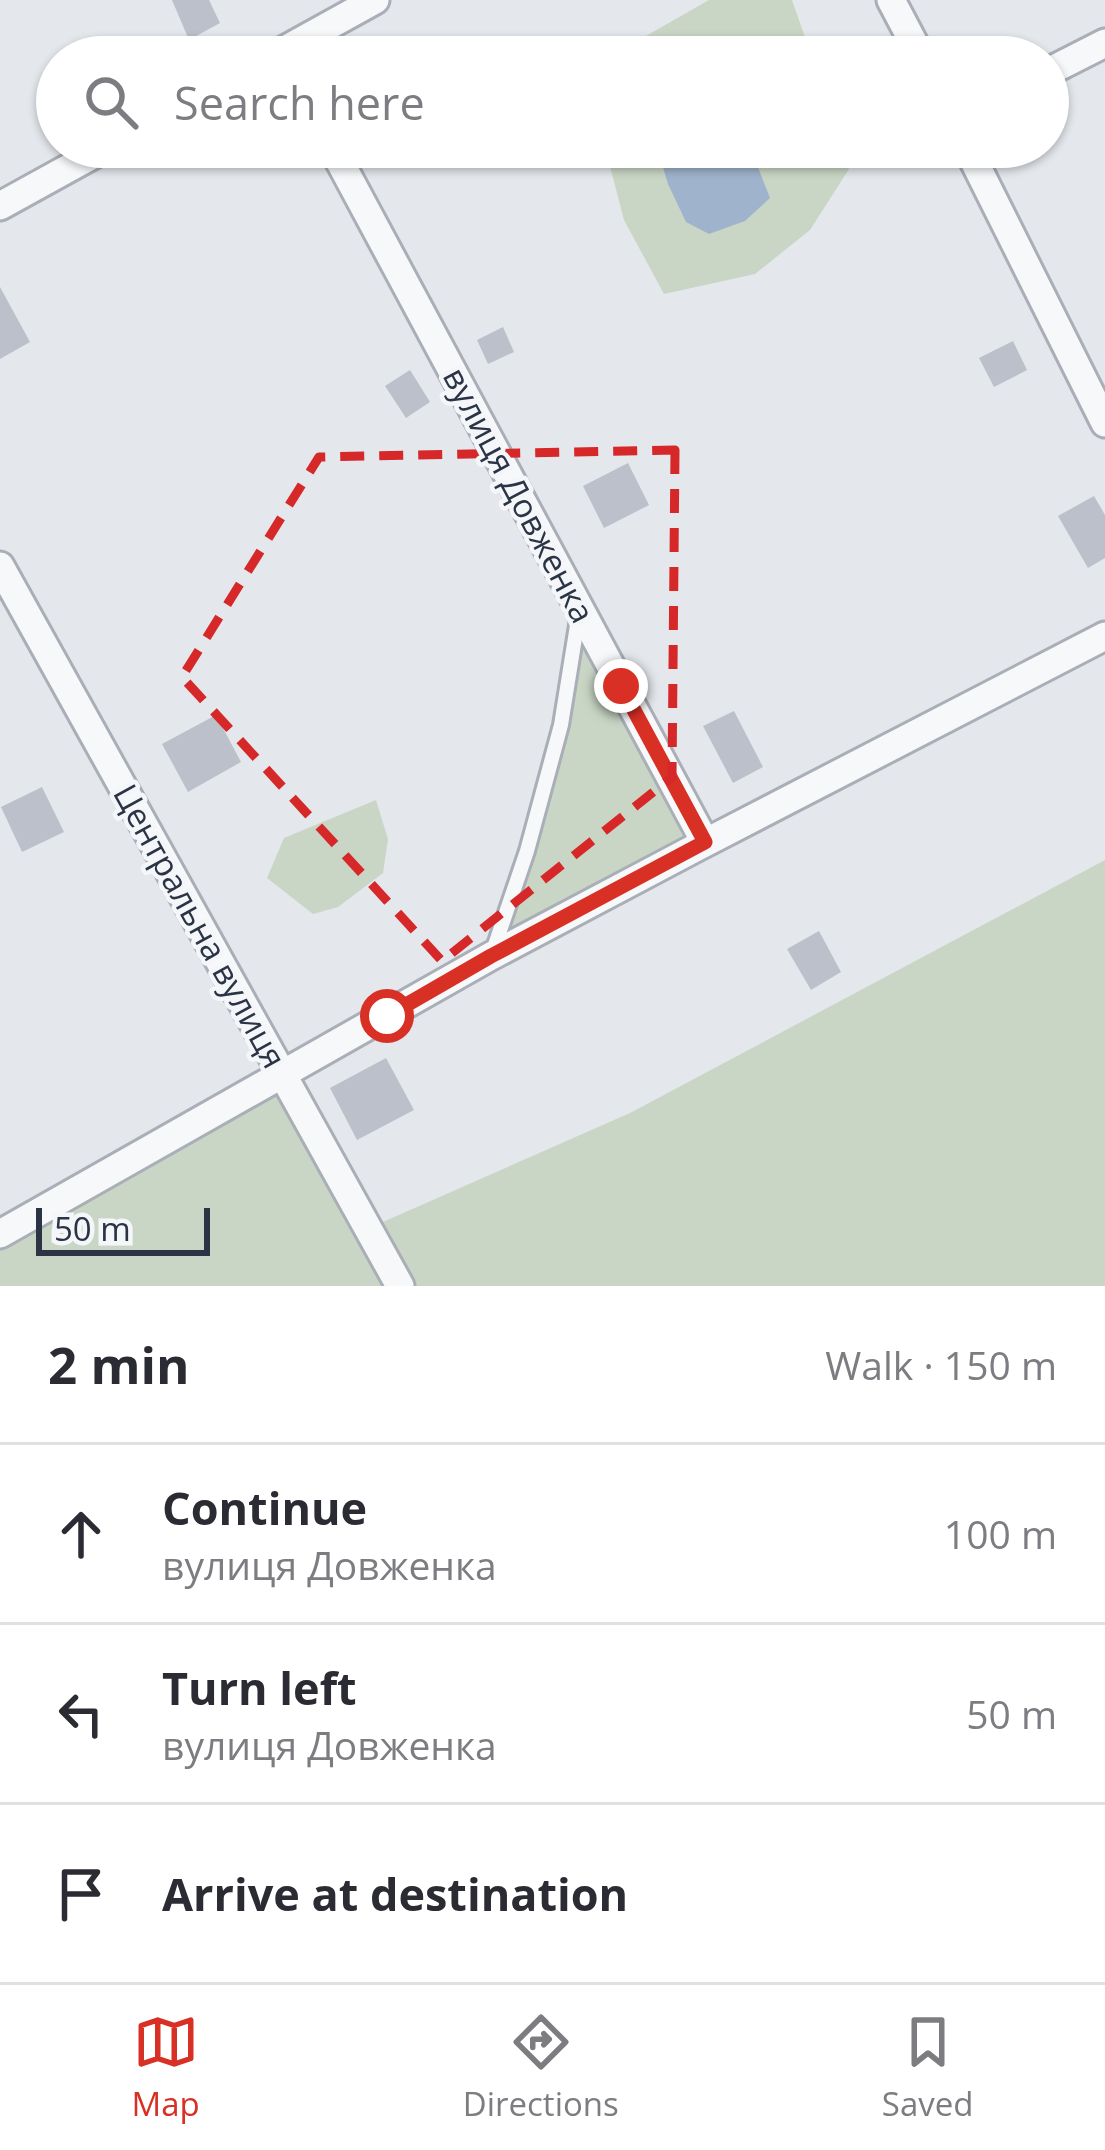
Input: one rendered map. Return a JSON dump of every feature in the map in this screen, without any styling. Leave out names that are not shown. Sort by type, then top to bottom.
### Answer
[{"type":"street","points":[[312,36],[375,0]]},
{"type":"street","points":[[891,0],[910,36]]},
{"type":"street","points":[[1069,61],[1105,43]]},
{"type":"street","points":[[0,206],[69,168]]},
{"type":"street","name":"вулиця Довженка","points":[[343,168],[705,842]]},
{"type":"street","points":[[978,168],[1105,423]]},
{"type":"street","name":"Центральна вулиця","points":[[0,566],[400,1286]]},
{"type":"street","points":[[0,1234],[491,956],[1105,636]]},
{"type":"lane","points":[[491,956],[527,851],[561,725],[580,608]]},
{"type":"highlighted area","points":[[675,450],[672,777],[442,961],[182,677],[319,457]]},
{"type":"green space","points":[[709,0],[792,0],[805,36],[646,36]]},
{"type":"green space","points":[[610,168],[849,169],[810,230],[755,274],[664,294],[624,220]]},
{"type":"green space","points":[[580,608],[697,847],[491,956],[527,851]]},
{"type":"green space","points":[[376,800],[388,839],[383,873],[338,907],[313,914],[267,878],[284,838]]},
{"type":"green space","points":[[1105,860],[1105,1286],[0,1286],[0,1224],[283,1076],[367,1229],[630,1113]]},
{"type":"water","points":[[663,168],[758,168],[770,198],[745,221],[709,234],[686,222]]},
{"type":"building","points":[[172,0],[209,0],[220,23],[187,36]]},
{"type":"building","points":[[0,287],[30,342],[0,359]]},
{"type":"building","points":[[503,327],[514,352],[488,364],[477,340]]},
{"type":"building","points":[[1013,341],[1027,370],[994,387],[979,358]]},
{"type":"building","points":[[410,370],[430,402],[406,418],[385,386]]},
{"type":"building","points":[[628,463],[649,505],[604,528],[583,486]]},
{"type":"building","points":[[1094,496],[1105,515],[1105,558],[1088,568],[1058,516]]},
{"type":"building","points":[[734,711],[763,767],[733,783],[703,726]]},
{"type":"building","points":[[216,715],[241,762],[188,792],[162,744]]},
{"type":"building","points":[[42,787],[64,832],[22,852],[1,807]]},
{"type":"building","points":[[819,931],[841,972],[811,990],[787,949]]},
{"type":"building","points":[[386,1058],[414,1110],[357,1140],[330,1088]]},
{"type":"route","points":[[387,1016],[705,842],[621,686]]}]
